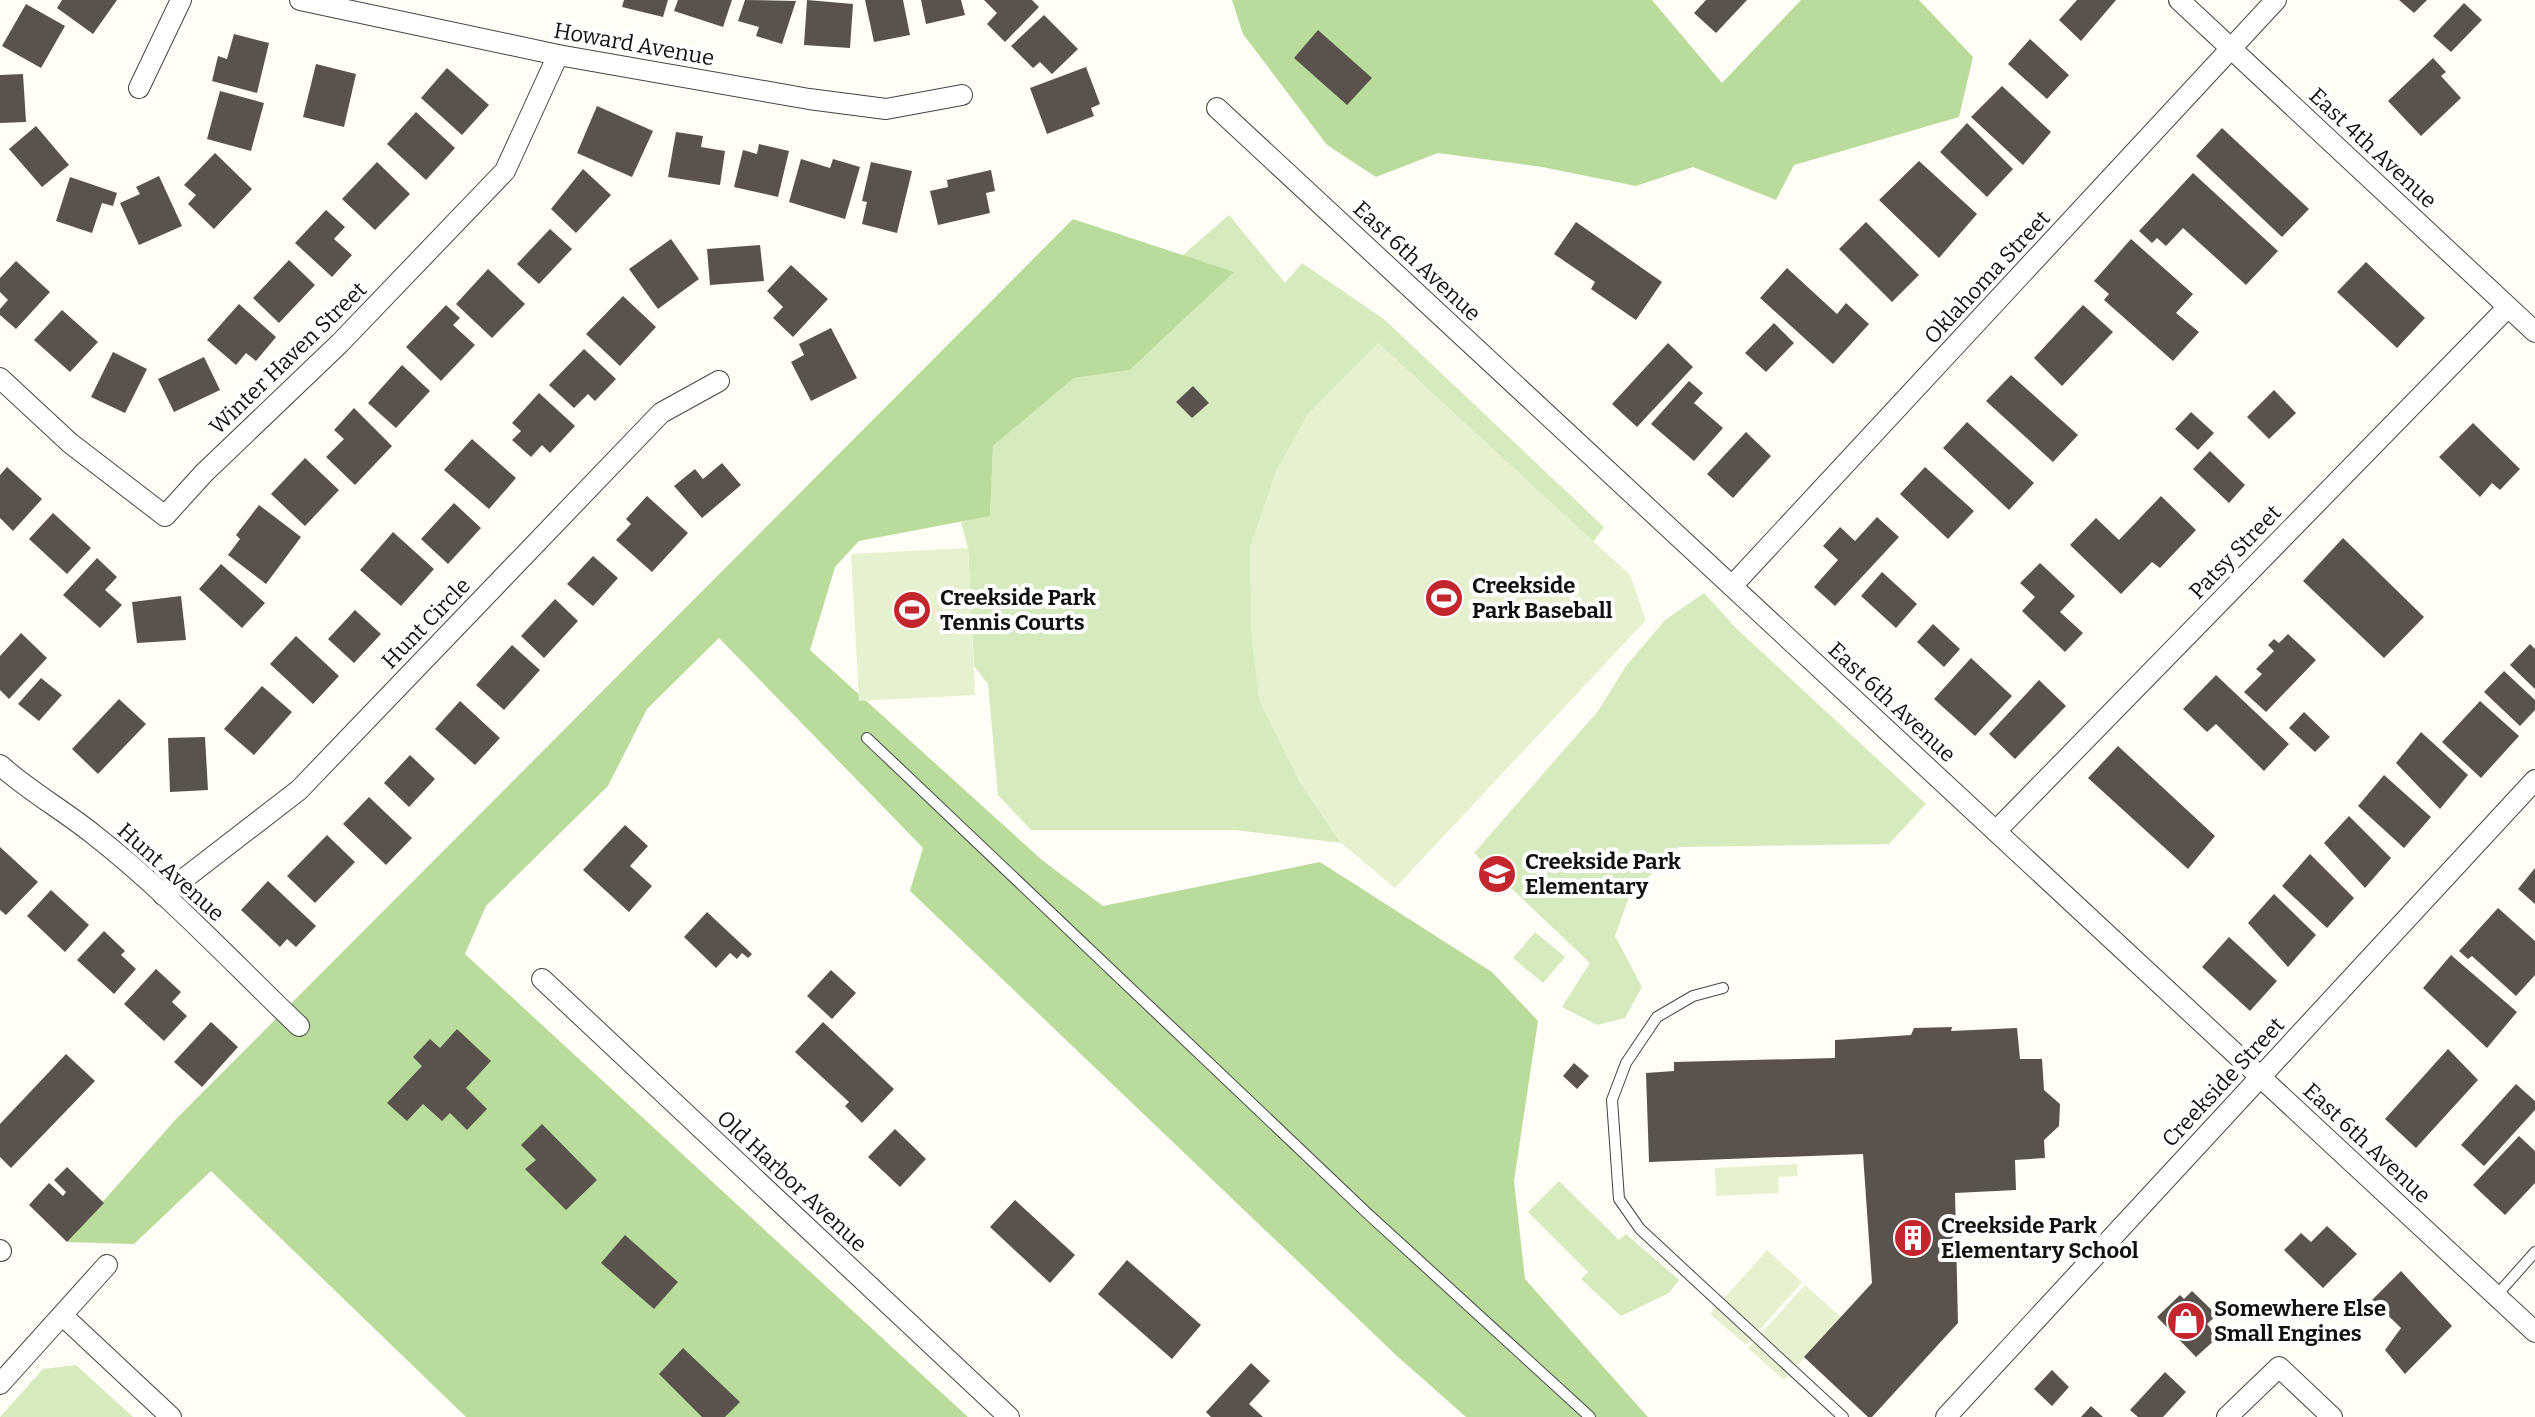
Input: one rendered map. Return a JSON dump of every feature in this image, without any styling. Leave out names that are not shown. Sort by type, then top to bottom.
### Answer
[{"type":"street","points":[[139,88],[181,0]]},
{"type":"street","name":"Howard Avenue","points":[[300,0],[558,55],[886,109],[962,95]]},
{"type":"street","name":"East 4th Avenue","points":[[2179,0],[2535,332]]},
{"type":"street","name":"Oklahoma Street","points":[[1732,586],[2276,0]]},
{"type":"street","name":"Winter Haven Street","points":[[0,378],[70,443],[165,516],[204,473],[340,343],[505,171],[558,55]]},
{"type":"street","name":"East 6th Avenue","points":[[1217,108],[2535,1332]]},
{"type":"street","name":"Patsy Street","points":[[1996,831],[2508,307]]},
{"type":"street","name":"Hunt Circle","points":[[163,895],[299,790],[661,413],[719,381]]},
{"type":"street","name":"Hunt Avenue","points":[[0,765],[24,786],[93,834],[163,895],[299,1026]]},
{"type":"street","name":"Creekside Street","points":[[1946,1417],[2535,780]]},
{"type":"street","name":"Old Harbor Avenue","points":[[542,979],[1009,1417]]},
{"type":"street","points":[[0,1384],[107,1265]]},
{"type":"street","points":[[63,1316],[171,1417]]},
{"type":"street","points":[[2227,1417],[2279,1367],[2332,1417]]},
{"type":"lane","points":[[867,738],[1367,1213],[1590,1417]]},
{"type":"lane","points":[[1723,988],[1693,996],[1657,1017],[1626,1063],[1612,1100],[1619,1199],[1640,1229],[1843,1417]]},
{"type":"lane","points":[[2496,1296],[2535,1252]]},
{"type":"green space","points":[[1232,0],[1652,0],[1722,83],[1801,0],[1919,0],[1973,57],[1959,117],[1794,165],[1776,200],[1693,167],[1636,186],[1542,167],[1438,153],[1376,177],[1327,145],[1243,34]]},
{"type":"green space","points":[[1229,215],[1285,283],[1302,263],[1385,320],[1604,527],[1593,542],[1378,343],[1299,781],[1341,843],[1235,830],[1031,830],[998,795],[988,684],[974,666],[968,548],[961,522],[990,515],[993,446],[1074,378],[1130,370],[1192,312],[1162,273]]},
{"type":"green space","points":[[1073,219],[1234,272],[1130,370],[1074,378],[993,446],[990,516],[859,541],[835,567],[810,650],[1042,860],[1103,906],[1320,862],[1492,972],[1538,1021],[1514,1181],[1525,1279],[1648,1417],[1466,1417],[1397,1356],[910,891],[923,848],[719,638],[647,709],[608,786],[486,906],[465,954],[968,1417],[466,1417],[211,1171],[134,1244],[67,1242],[177,1118]]},
{"type":"green space","name":"Creekside Park Baseball","points":[[1378,343],[1630,575],[1646,620],[1395,888],[1341,843],[1299,781],[1259,700],[1251,631],[1250,547],[1276,471],[1307,415]]},
{"type":"green space","name":"Creekside Park Tennis Courts","points":[[968,548],[975,695],[859,701],[851,554]]},
{"type":"green space","points":[[1704,593],[1737,629],[1926,804],[1889,844],[1678,847],[1629,897],[1615,936],[1642,987],[1625,1018],[1597,1025],[1562,1007],[1590,963],[1474,853],[1598,711],[1626,666],[1665,620]]},
{"type":"green space","points":[[1535,932],[1565,957],[1543,983],[1513,958]]},
{"type":"green space","points":[[1797,1164],[1798,1176],[1778,1177],[1779,1193],[1716,1196],[1715,1168]]},
{"type":"green space","points":[[1559,1181],[1619,1240],[1626,1234],[1679,1280],[1669,1293],[1621,1316],[1581,1279],[1588,1272],[1528,1212]]},
{"type":"green space","points":[[1767,1250],[1802,1282],[1746,1345],[1710,1314]]},
{"type":"green space","points":[[1805,1285],[1841,1317],[1784,1380],[1748,1348]]},
{"type":"green space","points":[[76,1365],[133,1417],[0,1417],[43,1369]]},
{"type":"building","points":[[62,0],[117,0],[93,34],[57,8]]},
{"type":"building","points":[[624,0],[668,0],[663,17],[622,7]]},
{"type":"building","points":[[678,0],[732,0],[723,27],[674,11]]},
{"type":"building","points":[[745,0],[796,1],[782,44],[756,36],[759,27],[738,21]]},
{"type":"building","points":[[807,0],[853,4],[850,48],[804,45]]},
{"type":"building","points":[[865,0],[903,0],[910,35],[874,42]]},
{"type":"building","points":[[921,0],[961,0],[965,15],[926,24]]},
{"type":"building","points":[[984,0],[1032,0],[1039,7],[1005,42],[987,24],[997,13]]},
{"type":"building","points":[[1706,0],[1747,0],[1716,33],[1694,13]]},
{"type":"building","points":[[2077,0],[2116,0],[2081,41],[2059,20]]},
{"type":"building","points":[[2399,0],[2427,0],[2414,13]]},
{"type":"building","points":[[2464,3],[2482,20],[2451,52],[2433,36]]},
{"type":"building","points":[[26,4],[65,26],[41,68],[2,46]]},
{"type":"building","points":[[1044,15],[1078,49],[1052,74],[1040,62],[1033,68],[1011,46]]},
{"type":"building","points":[[1318,30],[1372,78],[1347,105],[1294,58]]},
{"type":"building","points":[[234,34],[269,43],[257,93],[212,81],[218,56],[227,59]]},
{"type":"building","points":[[2030,39],[2069,75],[2047,99],[2008,64]]},
{"type":"building","points":[[2433,58],[2446,72],[2441,76],[2461,98],[2421,136],[2388,101]]},
{"type":"building","points":[[316,64],[356,74],[344,127],[303,117]]},
{"type":"building","points":[[1086,67],[1100,104],[1091,108],[1094,116],[1047,134],[1030,88]]},
{"type":"building","points":[[447,68],[489,105],[462,135],[421,98]]},
{"type":"building","points":[[23,74],[26,122],[0,123],[0,75]]},
{"type":"building","points":[[2002,86],[2051,132],[2023,165],[1971,117]]},
{"type":"building","points":[[220,91],[264,103],[251,151],[207,139]]},
{"type":"building","points":[[597,106],[653,131],[632,177],[577,153]]},
{"type":"building","points":[[416,112],[455,148],[426,180],[387,144]]},
{"type":"building","points":[[1967,123],[2013,169],[1987,197],[1940,152]]},
{"type":"building","points":[[36,126],[69,165],[42,187],[9,149]]},
{"type":"building","points":[[2222,128],[2309,209],[2282,237],[2196,156]]},
{"type":"building","points":[[676,132],[703,136],[701,147],[725,151],[720,185],[668,177]]},
{"type":"building","points":[[759,144],[789,151],[778,197],[734,187],[743,150],[757,154]]},
{"type":"building","points":[[215,153],[252,189],[214,229],[188,204],[196,195],[184,185]]},
{"type":"building","points":[[801,159],[830,168],[833,159],[860,167],[845,219],[789,202]]},
{"type":"building","points":[[1919,161],[1977,214],[1939,258],[1879,200]]},
{"type":"building","points":[[377,162],[410,194],[375,230],[342,199]]},
{"type":"building","points":[[871,162],[912,171],[897,233],[862,224],[867,202],[862,201]]},
{"type":"building","points":[[583,169],[611,195],[576,233],[551,209]]},
{"type":"building","points":[[991,170],[995,191],[986,193],[990,213],[938,225],[930,191],[948,187],[947,180]]},
{"type":"building","points":[[2193,173],[2278,251],[2246,285],[2183,228],[2166,246],[2157,238],[2152,243],[2139,231]]},
{"type":"building","points":[[159,176],[182,226],[139,245],[120,203],[140,194],[136,187]]},
{"type":"building","points":[[70,177],[117,193],[113,206],[102,203],[92,233],[56,221]]},
{"type":"building","points":[[326,210],[345,227],[334,239],[352,255],[332,277],[295,243]]},
{"type":"building","points":[[1576,222],[1662,282],[1636,320],[1591,289],[1595,282],[1554,254]]},
{"type":"building","points":[[1866,222],[1919,275],[1892,302],[1839,249]]},
{"type":"building","points":[[550,229],[572,249],[539,284],[517,264]]},
{"type":"building","points":[[671,239],[699,279],[658,309],[629,269]]},
{"type":"building","points":[[2131,239],[2193,294],[2176,313],[2199,332],[2173,361],[2104,300],[2109,294],[2094,281]]},
{"type":"building","points":[[760,245],[764,281],[710,285],[707,249]]},
{"type":"building","points":[[289,260],[315,285],[279,323],[253,298]]},
{"type":"building","points":[[16,261],[50,292],[16,329],[0,315],[0,309],[8,300],[0,292],[0,278]]},
{"type":"building","points":[[2366,262],[2425,318],[2397,348],[2337,292]]},
{"type":"building","points":[[791,265],[828,299],[793,337],[773,318],[783,307],[767,291]]},
{"type":"building","points":[[1787,268],[1837,314],[1846,303],[1869,324],[1833,364],[1760,298]]},
{"type":"building","points":[[488,269],[525,304],[492,338],[456,304]]},
{"type":"building","points":[[623,296],[656,327],[620,366],[586,334]]},
{"type":"building","points":[[239,304],[276,337],[256,361],[246,353],[236,365],[207,340]]},
{"type":"building","points":[[446,305],[460,318],[453,325],[475,345],[441,381],[406,347]]},
{"type":"building","points":[[2083,305],[2113,332],[2062,386],[2034,358]]},
{"type":"building","points":[[62,310],[98,342],[70,372],[34,340]]},
{"type":"building","points":[[1774,323],[1794,343],[1766,372],[1745,353]]},
{"type":"building","points":[[831,328],[857,378],[811,401],[791,362],[804,355],[799,344]]},
{"type":"building","points":[[1668,343],[1693,367],[1637,427],[1612,404]]},
{"type":"building","points":[[584,349],[616,379],[595,401],[588,394],[574,408],[549,385]]},
{"type":"building","points":[[113,352],[147,369],[125,413],[91,397]]},
{"type":"building","points":[[204,357],[220,390],[174,412],[158,379]]},
{"type":"building","points":[[402,365],[430,391],[396,428],[368,403]]},
{"type":"building","points":[[2011,375],[2078,435],[2053,462],[1986,401]]},
{"type":"building","points":[[1689,381],[1703,393],[1694,403],[1723,428],[1694,461],[1651,424]]},
{"type":"building","points":[[1193,386],[1209,403],[1192,418],[1176,402]]},
{"type":"building","points":[[2274,390],[2296,413],[2269,439],[2247,417]]},
{"type":"building","points":[[539,393],[575,426],[550,453],[542,445],[531,457],[512,440],[521,431],[512,423]]},
{"type":"building","points":[[354,408],[392,446],[355,485],[326,457],[344,439],[334,430]]},
{"type":"building","points":[[2191,412],[2214,433],[2198,450],[2175,429]]},
{"type":"building","points":[[1967,422],[2034,483],[2009,510],[1943,448]]},
{"type":"building","points":[[2473,423],[2520,469],[2500,490],[2492,483],[2480,497],[2439,457]]},
{"type":"building","points":[[1746,432],[1771,456],[1733,498],[1707,474]]},
{"type":"building","points":[[472,439],[516,478],[489,509],[444,470]]},
{"type":"building","points":[[2210,451],[2245,485],[2229,503],[2193,469]]},
{"type":"building","points":[[305,458],[339,490],[305,526],[271,494]]},
{"type":"building","points":[[722,463],[741,485],[702,518],[674,486],[695,469],[703,479]]},
{"type":"building","points":[[7,467],[42,499],[13,531],[0,518],[0,475]]},
{"type":"building","points":[[1925,467],[1974,511],[1948,539],[1900,494]]},
{"type":"building","points":[[647,496],[688,533],[652,572],[616,540],[631,524],[626,519]]},
{"type":"building","points":[[2161,496],[2196,530],[2160,568],[2152,562],[2121,594],[2070,545],[2096,518],[2119,540]]},
{"type":"building","points":[[454,503],[481,528],[448,564],[421,539]]},
{"type":"building","points":[[259,505],[301,537],[266,584],[228,555],[240,539],[236,535]]},
{"type":"building","points":[[53,513],[91,548],[67,574],[29,539]]},
{"type":"building","points":[[1877,517],[1899,537],[1835,606],[1814,587],[1838,560],[1823,546],[1840,527],[1855,541]]},
{"type":"building","points":[[393,532],[434,569],[401,606],[360,570]]},
{"type":"building","points":[[2343,538],[2424,617],[2384,658],[2303,581]]},
{"type":"building","points":[[593,556],[618,578],[593,606],[567,584]]},
{"type":"building","points":[[97,558],[117,577],[105,590],[122,605],[100,628],[63,595]]},
{"type":"building","points":[[2040,563],[2075,596],[2060,612],[2083,633],[2065,652],[2022,611],[2035,597],[2020,583]]},
{"type":"building","points":[[221,564],[265,603],[242,628],[199,589]]},
{"type":"building","points":[[1882,572],[1917,604],[1896,628],[1861,596]]},
{"type":"building","points":[[181,596],[186,640],[137,643],[132,602]]},
{"type":"building","points":[[555,599],[578,621],[544,658],[521,636]]},
{"type":"building","points":[[355,610],[381,634],[354,663],[328,639]]},
{"type":"building","points":[[1933,624],[1960,649],[1944,667],[1917,642]]},
{"type":"building","points":[[21,633],[47,658],[9,699],[0,690],[0,656]]},
{"type":"building","points":[[2288,634],[2316,660],[2266,712],[2244,692],[2262,674],[2256,669],[2274,651],[2268,645],[2274,639],[2279,643]]},
{"type":"building","points":[[296,636],[339,676],[313,704],[270,664]]},
{"type":"building","points":[[2530,644],[2535,649],[2535,689],[2510,665]]},
{"type":"building","points":[[512,645],[540,670],[504,710],[476,685]]},
{"type":"building","points":[[1971,658],[2012,696],[1975,736],[1934,699]]},
{"type":"building","points":[[2504,671],[2535,700],[2535,710],[2520,726],[2484,692]]},
{"type":"building","points":[[2216,675],[2289,744],[2264,771],[2216,724],[2207,732],[2183,709]]},
{"type":"building","points":[[41,678],[62,695],[39,721],[18,704]]},
{"type":"building","points":[[2039,680],[2066,706],[2015,759],[1989,734]]},
{"type":"building","points":[[262,686],[292,712],[254,755],[224,729]]},
{"type":"building","points":[[119,699],[146,724],[98,774],[72,749]]},
{"type":"building","points":[[460,701],[500,738],[475,765],[435,729]]},
{"type":"building","points":[[2480,701],[2519,736],[2481,778],[2442,742]]},
{"type":"building","points":[[2304,712],[2330,737],[2315,752],[2289,728]]},
{"type":"building","points":[[2421,732],[2468,775],[2440,809],[2396,763]]},
{"type":"building","points":[[205,737],[208,790],[170,792],[168,738]]},
{"type":"building","points":[[2118,746],[2215,836],[2188,869],[2088,778]]},
{"type":"building","points":[[410,755],[435,779],[409,807],[384,783]]},
{"type":"building","points":[[2384,775],[2431,817],[2404,848],[2358,806]]},
{"type":"building","points":[[369,797],[412,838],[386,865],[343,824]]},
{"type":"building","points":[[2349,816],[2391,858],[2365,888],[2324,843]]},
{"type":"building","points":[[625,825],[648,846],[630,866],[652,886],[629,912],[583,870]]},
{"type":"building","points":[[327,835],[355,862],[315,903],[287,876]]},
{"type":"building","points":[[0,847],[38,882],[6,915],[0,910]]},
{"type":"building","points":[[2310,854],[2354,898],[2327,928],[2282,886]]},
{"type":"building","points":[[2535,868],[2535,904],[2518,889]]},
{"type":"building","points":[[268,881],[316,926],[296,947],[287,939],[280,947],[241,910]]},
{"type":"building","points":[[51,890],[89,925],[65,952],[27,916]]},
{"type":"building","points":[[2274,894],[2316,935],[2288,967],[2248,923]]},
{"type":"building","points":[[2498,908],[2535,941],[2535,975],[2516,996],[2472,956],[2468,959],[2459,951]]},
{"type":"building","points":[[707,912],[752,954],[748,958],[742,953],[737,959],[730,953],[716,968],[684,937]]},
{"type":"building","points":[[104,931],[125,951],[121,955],[136,969],[114,994],[77,960]]},
{"type":"building","points":[[2229,937],[2277,981],[2250,1011],[2202,967]]},
{"type":"building","points":[[2451,955],[2517,1012],[2487,1048],[2423,988]]},
{"type":"building","points":[[156,969],[181,992],[172,1002],[187,1016],[164,1041],[124,1004]]},
{"type":"building","points":[[831,970],[856,993],[832,1019],[807,996]]},
{"type":"building","points":[[211,1022],[238,1047],[202,1087],[174,1062]]},
{"type":"building","points":[[823,1022],[894,1089],[862,1123],[845,1106],[849,1102],[795,1052]]},
{"type":"building","name":"Creekside Park Elementary School","points":[[1952,1027],[1951,1031],[2017,1028],[2020,1059],[2042,1059],[2044,1090],[2060,1104],[2059,1126],[2044,1140],[2045,1158],[2015,1160],[2016,1190],[1955,1193],[1958,1323],[1872,1417],[1868,1417],[1804,1357],[1872,1283],[1863,1154],[1649,1162],[1646,1073],[1674,1071],[1674,1062],[1835,1058],[1835,1040],[1911,1035],[1914,1028]]},
{"type":"building","points":[[457,1029],[491,1061],[466,1088],[487,1109],[467,1130],[450,1113],[442,1121],[423,1104],[407,1121],[387,1103],[422,1066],[413,1057],[430,1039],[440,1048]]},
{"type":"building","points":[[2448,1049],[2478,1080],[2416,1148],[2385,1119]]},
{"type":"building","points":[[66,1054],[95,1081],[11,1168],[0,1157],[0,1124]]},
{"type":"building","points":[[1574,1063],[1589,1076],[1577,1089],[1563,1076]]},
{"type":"building","points":[[2516,1084],[2535,1101],[2535,1110],[2484,1166],[2461,1145]]},
{"type":"building","points":[[542,1124],[597,1180],[566,1210],[525,1169],[536,1160],[521,1145]]},
{"type":"building","points":[[895,1129],[926,1159],[900,1187],[868,1157]]},
{"type":"building","points":[[2519,1136],[2535,1151],[2535,1183],[2505,1215],[2473,1185]]},
{"type":"building","points":[[67,1167],[104,1203],[67,1242],[29,1205],[49,1183],[63,1196],[66,1192],[54,1180]]},
{"type":"building","points":[[1015,1200],[1075,1255],[1050,1283],[990,1227]]},
{"type":"building","points":[[2327,1226],[2357,1254],[2323,1288],[2284,1250],[2301,1233],[2311,1242]]},
{"type":"building","points":[[625,1235],[678,1282],[654,1309],[601,1263]]},
{"type":"building","points":[[1127,1260],[1201,1325],[1172,1359],[1098,1294]]},
{"type":"building","points":[[2401,1271],[2452,1326],[2405,1374],[2385,1350],[2401,1328],[2372,1300]]},
{"type":"building","name":"Somewhere Else Small Engines","points":[[2192,1291],[2217,1315],[2207,1324],[2218,1337],[2196,1357],[2157,1317],[2180,1295],[2184,1299]]},
{"type":"building","points":[[683,1348],[740,1402],[725,1417],[702,1417],[659,1374]]},
{"type":"building","points":[[1251,1363],[1270,1381],[1249,1404],[1263,1417],[1211,1417],[1206,1412]]},
{"type":"building","points":[[2052,1370],[2069,1387],[2052,1406],[2034,1389]]},
{"type":"building","points":[[2165,1372],[2186,1392],[2163,1417],[2138,1417],[2130,1410]]},
{"type":"building","points":[[2091,1406],[2103,1417],[2081,1417]]},
{"type":"place","name":"Creekside Park Baseball","points":[[1444,598]]},
{"type":"place","name":"Creekside Park Tennis Courts","points":[[912,610]]},
{"type":"place","name":"Creekside Park Elementary","points":[[1497,874]]},
{"type":"place","name":"Creekside Park Elementary School","points":[[1913,1238]]},
{"type":"place","name":"Somewhere Else Small Engines","points":[[2186,1321]]}]
